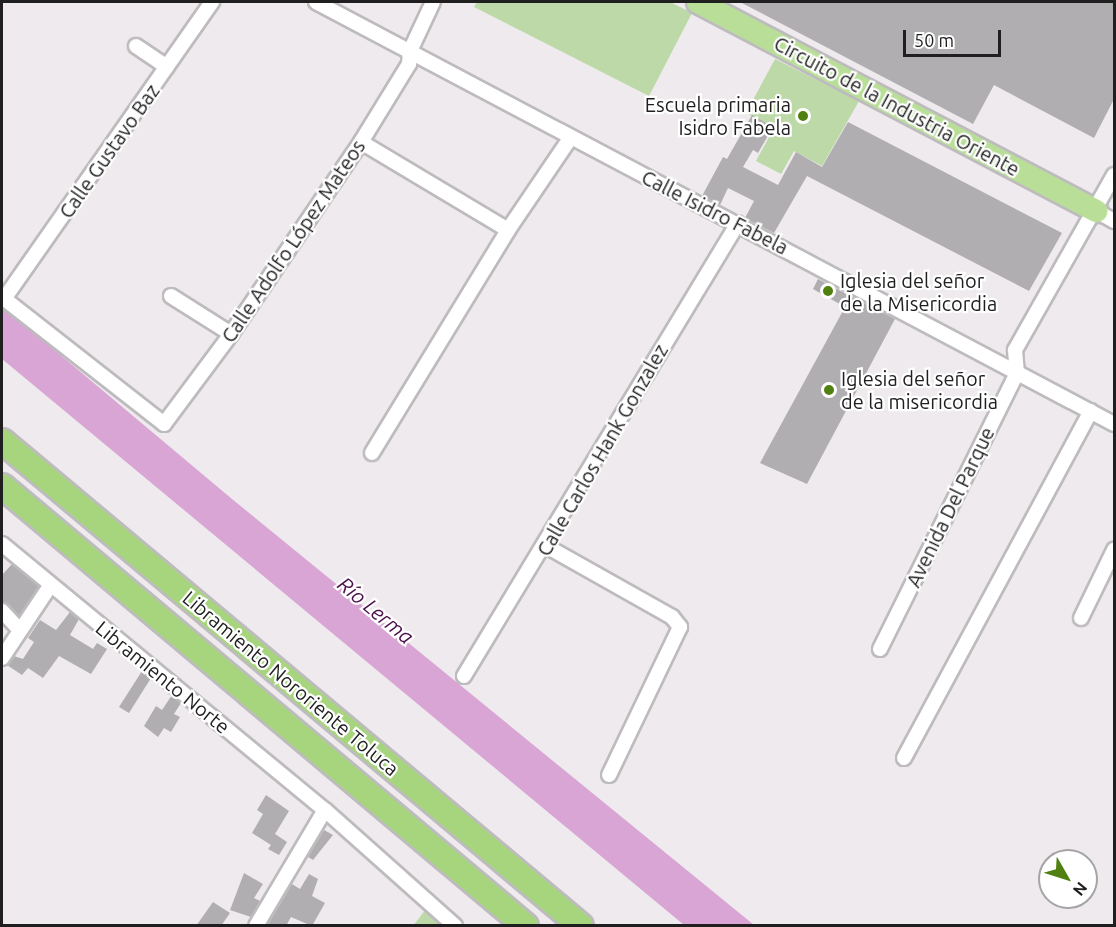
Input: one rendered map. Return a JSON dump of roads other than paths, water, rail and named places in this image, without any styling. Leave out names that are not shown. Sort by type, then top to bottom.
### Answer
[{"type":"highway","name":"Circuito de la Industria Oriente","points":[[698,2],[1105,216]]},
{"type":"highway","name":"Libramiento Nororiente Toluca","points":[[2,441],[581,926]]},
{"type":"highway","name":"Libramiento Nororiente Toluca","points":[[2,486],[526,926]]},
{"type":"street","name":"Calle Gustavo Baz","points":[[3,298],[212,2]]},
{"type":"street","name":"Calle Isidro Fabela","points":[[316,2],[738,223],[1114,424]]},
{"type":"street","name":"Calle Adolfo López Mateos","points":[[3,298],[164,424],[231,334],[361,142],[409,64],[410,51],[433,2]]},
{"type":"street","points":[[136,46],[167,67]]},
{"type":"street","points":[[372,453],[508,230],[571,137]]},
{"type":"street","points":[[361,142],[508,230]]},
{"type":"street","name":"Avenida Del Parque","points":[[880,649],[1017,373],[1015,350],[1105,216],[1114,175]]},
{"type":"street","name":"Calle Carlos Hank Gonzalez","points":[[464,676],[546,546],[738,223]]},
{"type":"street","points":[[171,296],[231,334]]},
{"type":"street","points":[[904,758],[1091,411]]},
{"type":"street","name":"Libramiento Norte","points":[[2,544],[50,586],[325,810],[455,926]]},
{"type":"street","points":[[546,546],[672,617],[680,627],[609,775]]},
{"type":"street","points":[[1081,618],[1114,550]]},
{"type":"street","points":[[2,658],[50,586]]},
{"type":"street","points":[[2,611],[20,630]]},
{"type":"street","points":[[256,926],[325,810]]},
{"type":"place","name":"Escuela primaria Isidro Fabela","points":[[803,116]]},
{"type":"place","name":"Iglesia del señor de la Misericordia","points":[[828,291]]},
{"type":"place","name":"Iglesia del señor de la misericordia","points":[[829,390]]},
{"type":"water label","name":"Río Lerma","points":[[376,610]]}]
